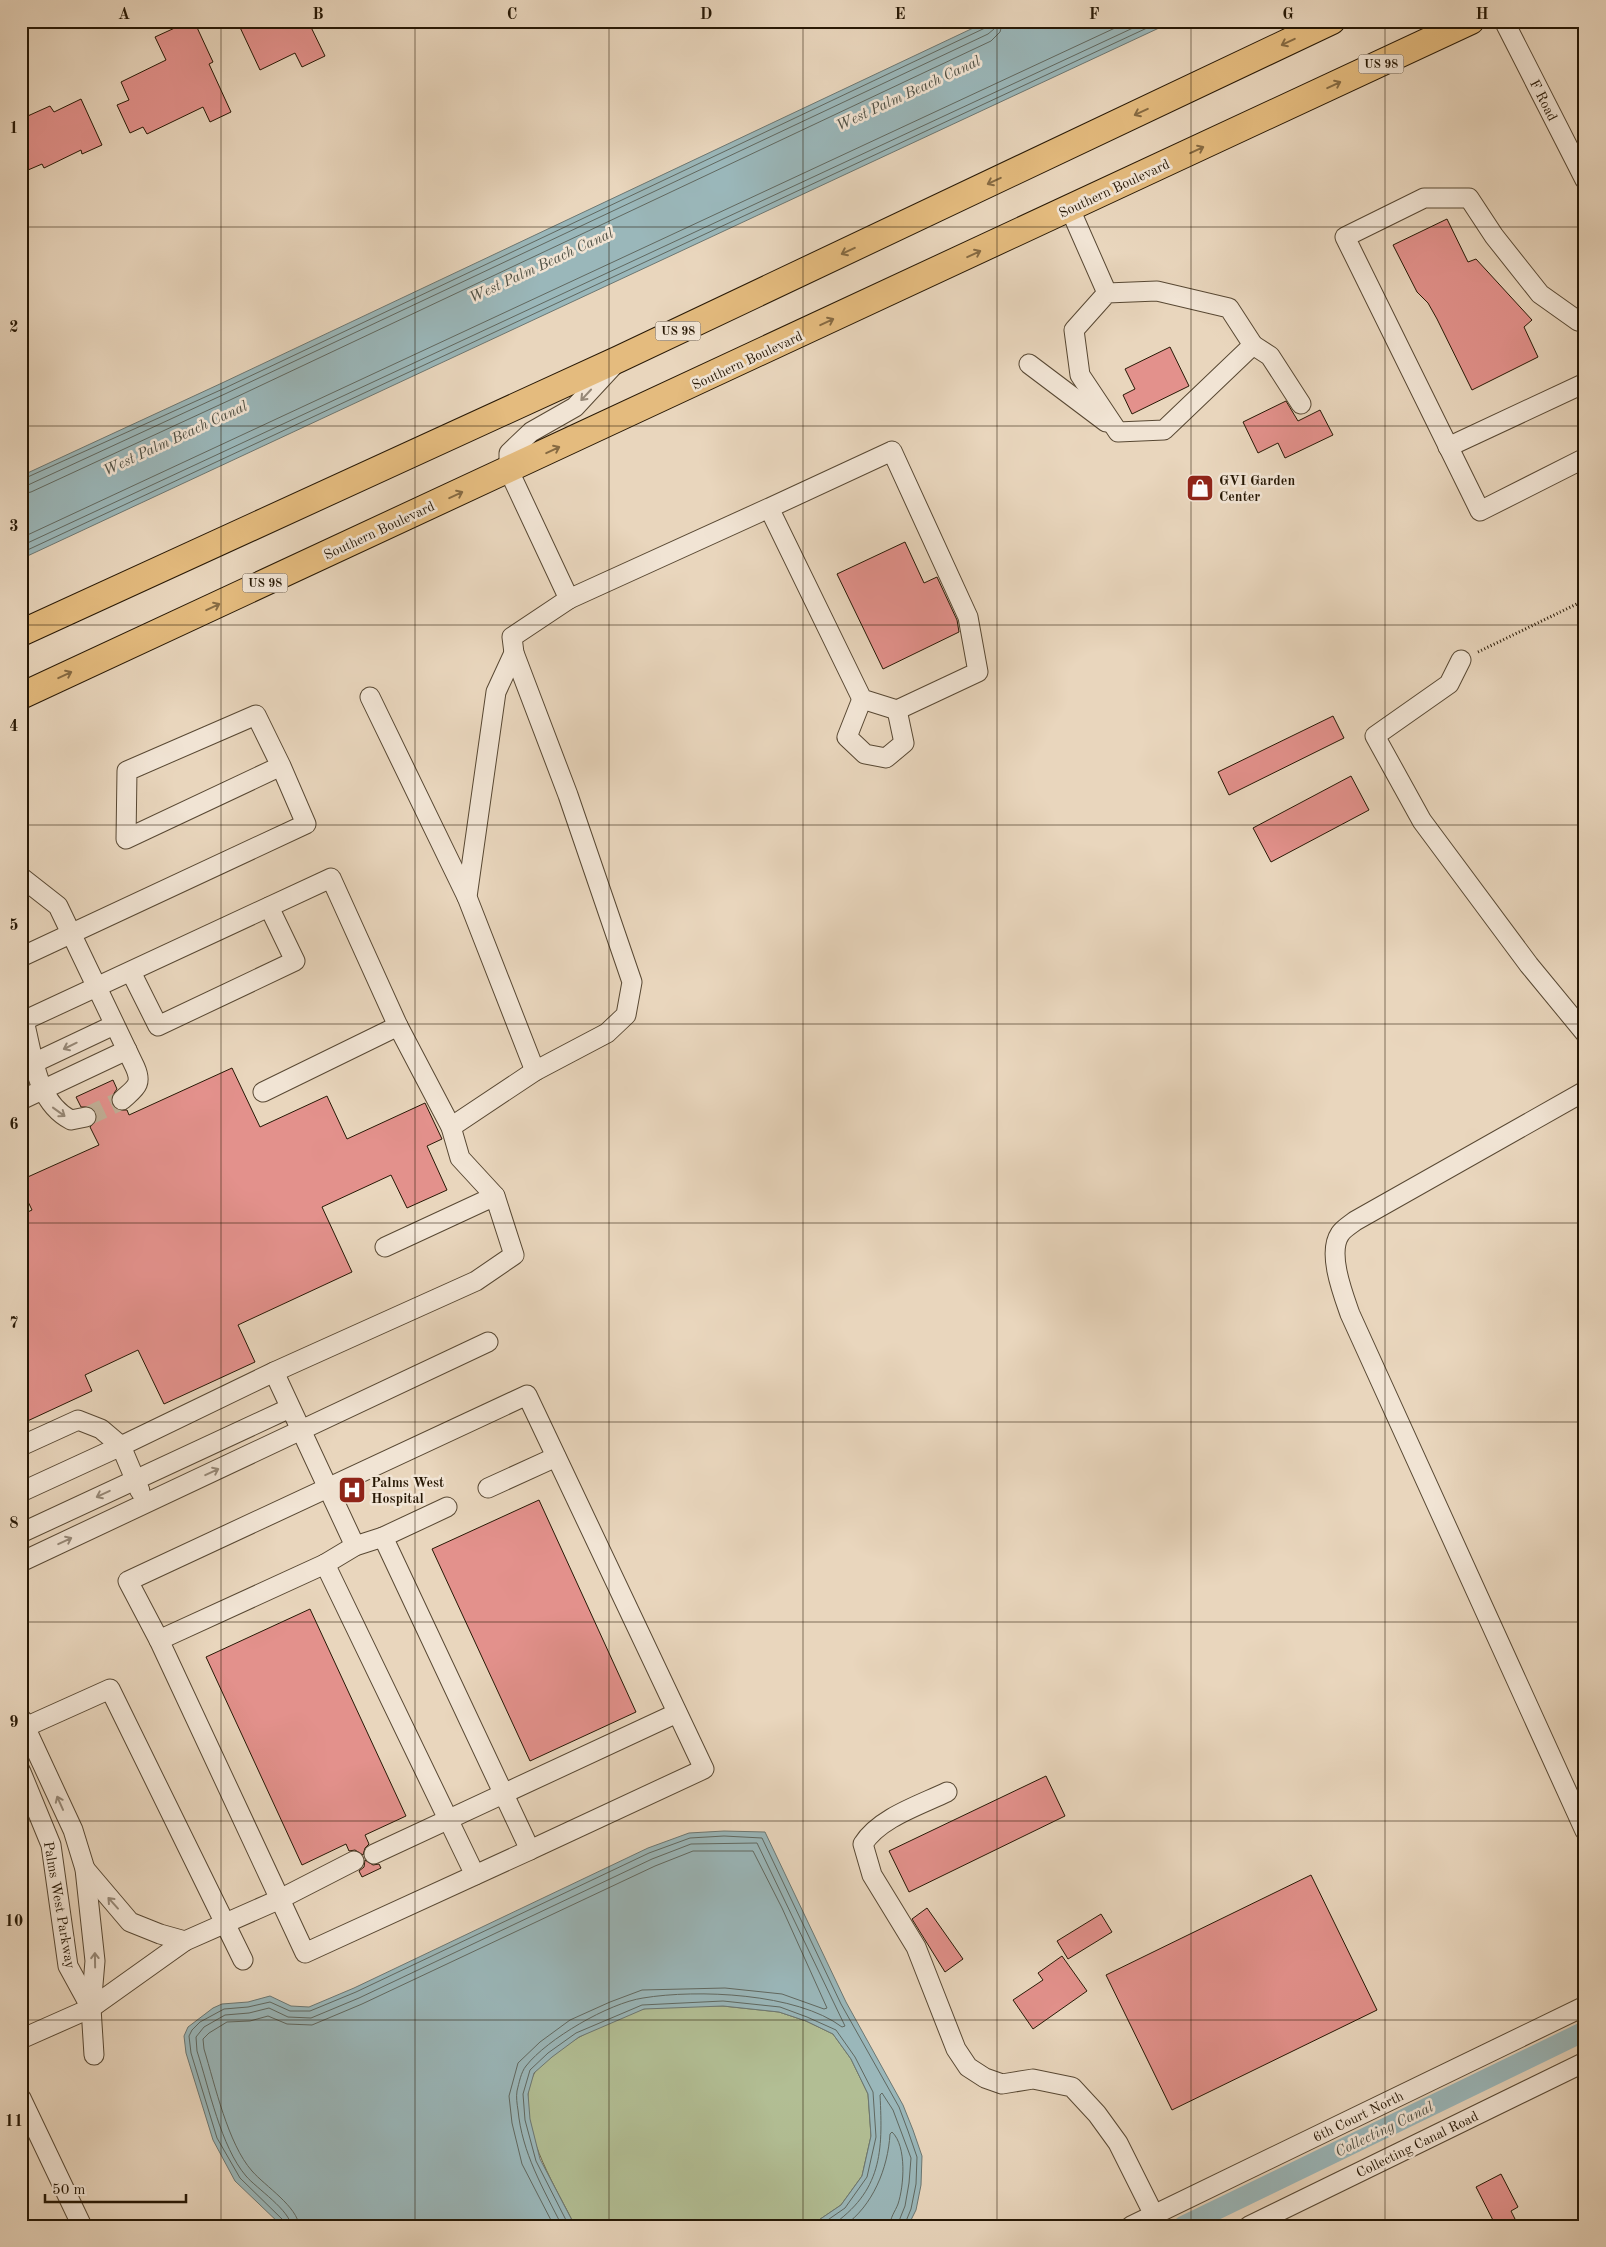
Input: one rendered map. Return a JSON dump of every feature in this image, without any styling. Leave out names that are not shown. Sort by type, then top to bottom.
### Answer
[{"type":"highway","name":"US 98","points":[[21,633],[619,359],[1332,21]]},
{"type":"highway","name":"Southern Boulevard","points":[[21,696],[509,471],[1471,21]]},
{"type":"street","name":"F Road","points":[[1504,21],[1585,180]]},
{"type":"street","points":[[1585,322],[1578,321],[1540,294],[1494,236],[1469,198],[1424,198],[1345,236],[1480,511],[1585,458]]},
{"type":"street","points":[[1070,209],[1107,293]]},
{"type":"street","points":[[1118,432],[1080,375],[1074,330],[1107,293],[1157,291],[1229,308],[1253,345],[1270,356],[1301,404]]},
{"type":"street","points":[[1029,364],[1118,432],[1164,430],[1253,345]]},
{"type":"street","points":[[569,599],[509,471],[509,453],[531,432],[575,407],[619,359]]},
{"type":"street","points":[[1448,447],[1585,383]]},
{"type":"street","points":[[451,1127],[535,1071],[607,1034],[626,1015],[632,982],[568,795],[514,653],[512,637],[569,599],[892,451],[968,617],[978,672],[897,710],[862,699],[769,508]]},
{"type":"street","points":[[468,897],[496,692],[514,653]]},
{"type":"street","points":[[1461,660],[1449,684],[1375,736],[1422,820],[1529,966],[1585,1033]]},
{"type":"street","points":[[370,697],[468,897],[535,1071]]},
{"type":"street","points":[[862,699],[847,737],[865,754],[886,758],[904,742],[897,710]]},
{"type":"street","points":[[21,957],[306,824],[281,766],[256,714],[127,771],[126,839],[281,766]]},
{"type":"street","points":[[21,877],[29,892],[58,906],[127,1050],[139,1077],[137,1085],[122,1100]]},
{"type":"street","points":[[21,1492],[274,1372],[476,1281],[514,1255],[495,1196],[460,1158],[451,1127],[398,1026],[331,878],[23,1021],[28,1066],[53,1108],[71,1120],[86,1117]]},
{"type":"street","points":[[131,972],[158,1026],[167,1022],[295,961],[269,907]]},
{"type":"street","points":[[28,1066],[114,1025]]},
{"type":"street","points":[[263,1092],[398,1026]]},
{"type":"street","points":[[21,1100],[127,1050]]},
{"type":"street","points":[[1585,1091],[1355,1221],[1340,1234],[1335,1255],[1340,1283],[1350,1314],[1585,1831]]},
{"type":"street","points":[[385,1247],[495,1196]]},
{"type":"street","points":[[21,1562],[488,1342]]},
{"type":"street","points":[[274,1372],[355,1546]]},
{"type":"street","points":[[527,1395],[704,1769],[305,1953],[278,1900],[159,1640],[128,1581],[329,1489],[527,1395]]},
{"type":"street","points":[[21,1533],[290,1408]]},
{"type":"street","points":[[21,1446],[78,1420],[101,1429],[121,1446],[147,1503]]},
{"type":"street","points":[[488,1488],[556,1457]]},
{"type":"street","points":[[159,1640],[325,1564],[355,1546],[384,1536],[447,1507]]},
{"type":"street","points":[[384,1536],[530,1850]]},
{"type":"street","points":[[325,1564],[475,1875]]},
{"type":"street","points":[[23,1724],[110,1689],[243,1960]]},
{"type":"street","points":[[374,1854],[677,1713]]},
{"type":"street","name":"Palms West Parkway","points":[[23,1724],[73,1830],[85,1869],[96,1961],[91,2008],[94,2055]]},
{"type":"street","name":"Palms West Parkway","points":[[21,1772],[51,1845],[68,1966],[91,2008]]},
{"type":"street","points":[[947,1792],[899,1815],[870,1833],[863,1844],[872,1875],[916,1947],[956,2049],[968,2067],[985,2078],[1002,2084],[1033,2078],[1072,2086],[1097,2114],[1118,2143],[1154,2215]]},
{"type":"street","points":[[21,2039],[91,2008],[185,1941],[278,1900],[354,1861]]},
{"type":"street","points":[[85,1869],[130,1922],[160,1934],[185,1941]]},
{"type":"street","name":"6th Court North","points":[[1131,2226],[1585,2006]]},
{"type":"street","name":"Collecting Canal Road","points":[[1249,2226],[1585,2062]]},
{"type":"street","points":[[21,2098],[82,2226]]},
{"type":"path","points":[[1461,660],[1585,600]]},
{"type":"green space","points":[[662,2006],[723,2006],[779,2012],[806,2021],[833,2034],[851,2059],[868,2094],[871,2136],[862,2176],[841,2205],[810,2226],[575,2226],[543,2162],[531,2128],[528,2092],[535,2072],[544,2062],[569,2043],[600,2026],[630,2013]]},
{"type":"water","name":"West Palm Beach Canal","points":[[988,21],[1174,21],[21,559],[21,476]]},
{"type":"water","points":[[724,1831],[765,1832],[846,2002],[903,2105],[922,2156],[921,2185],[916,2210],[908,2226],[810,2226],[841,2205],[862,2176],[871,2136],[868,2094],[851,2059],[833,2034],[806,2021],[779,2012],[723,2006],[644,2009],[579,2037],[534,2073],[528,2094],[530,2119],[540,2159],[575,2226],[282,2226],[235,2181],[213,2140],[186,2053],[184,2036],[188,2027],[213,2008],[222,2004],[248,2002],[270,1996],[291,2006],[309,2007],[354,1988],[648,1848],[689,1833]]},
{"type":"building","points":[[190,21],[194,21],[213,62],[209,64],[231,112],[210,122],[203,107],[147,134],[143,127],[130,133],[117,105],[129,100],[121,82],[166,60],[155,37]]},
{"type":"building","points":[[237,21],[308,21],[325,56],[302,67],[295,53],[260,70]]},
{"type":"building","points":[[81,99],[102,145],[82,154],[81,150],[44,168],[42,164],[21,173],[21,119],[50,106],[54,112]]},
{"type":"building","points":[[1447,219],[1468,262],[1476,259],[1532,320],[1524,327],[1538,357],[1472,390],[1437,319],[1428,303],[1417,292],[1393,245]]},
{"type":"building","points":[[1170,347],[1189,386],[1132,414],[1123,395],[1135,389],[1125,369]]},
{"type":"building","points":[[1286,401],[1298,421],[1320,410],[1333,435],[1285,458],[1278,443],[1258,453],[1243,422]]},
{"type":"building","points":[[905,542],[924,583],[937,577],[957,620],[959,632],[883,669],[837,574]]},
{"type":"building","points":[[1333,716],[1344,738],[1229,795],[1218,772]]},
{"type":"building","points":[[1351,776],[1369,810],[1271,862],[1253,828]]},
{"type":"building","points":[[232,1068],[260,1127],[327,1096],[347,1139],[425,1103],[442,1139],[427,1146],[447,1190],[407,1208],[391,1175],[322,1207],[352,1272],[238,1325],[255,1362],[164,1404],[138,1350],[85,1375],[92,1391],[21,1424],[21,1215],[32,1210],[21,1187],[21,1180],[99,1145],[90,1127],[96,1121],[97,1114],[90,1107],[81,1107],[76,1097],[113,1080],[117,1089],[112,1096],[111,1103],[118,1110],[127,1110],[129,1115]]},
{"type":"building","points":[[539,1500],[636,1712],[530,1761],[432,1549]]},
{"type":"building","points":[[310,1609],[406,1816],[365,1835],[369,1844],[365,1848],[363,1855],[355,1850],[349,1851],[346,1844],[302,1865],[206,1657]]},
{"type":"building","points":[[1046,1776],[1065,1816],[909,1892],[889,1851]]},
{"type":"building","points":[[365,1860],[373,1865],[379,1864],[381,1868],[362,1877],[359,1871],[364,1867]]},
{"type":"building","points":[[1311,1875],[1377,2010],[1172,2110],[1106,1975]]},
{"type":"building","points":[[927,1908],[963,1959],[945,1972],[912,1919]]},
{"type":"building","points":[[1101,1914],[1112,1932],[1068,1959],[1057,1941]]},
{"type":"building","points":[[1062,1956],[1087,1991],[1033,2029],[1013,2000],[1043,1980],[1038,1973]]},
{"type":"building","points":[[1501,2174],[1518,2207],[1511,2211],[1515,2219],[1503,2226],[1496,2226],[1476,2187]]},
{"type":"waterway","name":"Collecting Canal","points":[[1183,2226],[1585,2031]]},
{"type":"tunnel","points":[[86,1117],[122,1100]]},
{"type":"place","name":"GVI Garden Center","points":[[1200,488]]},
{"type":"place","name":"Palms West Hospital","points":[[352,1490]]}]
